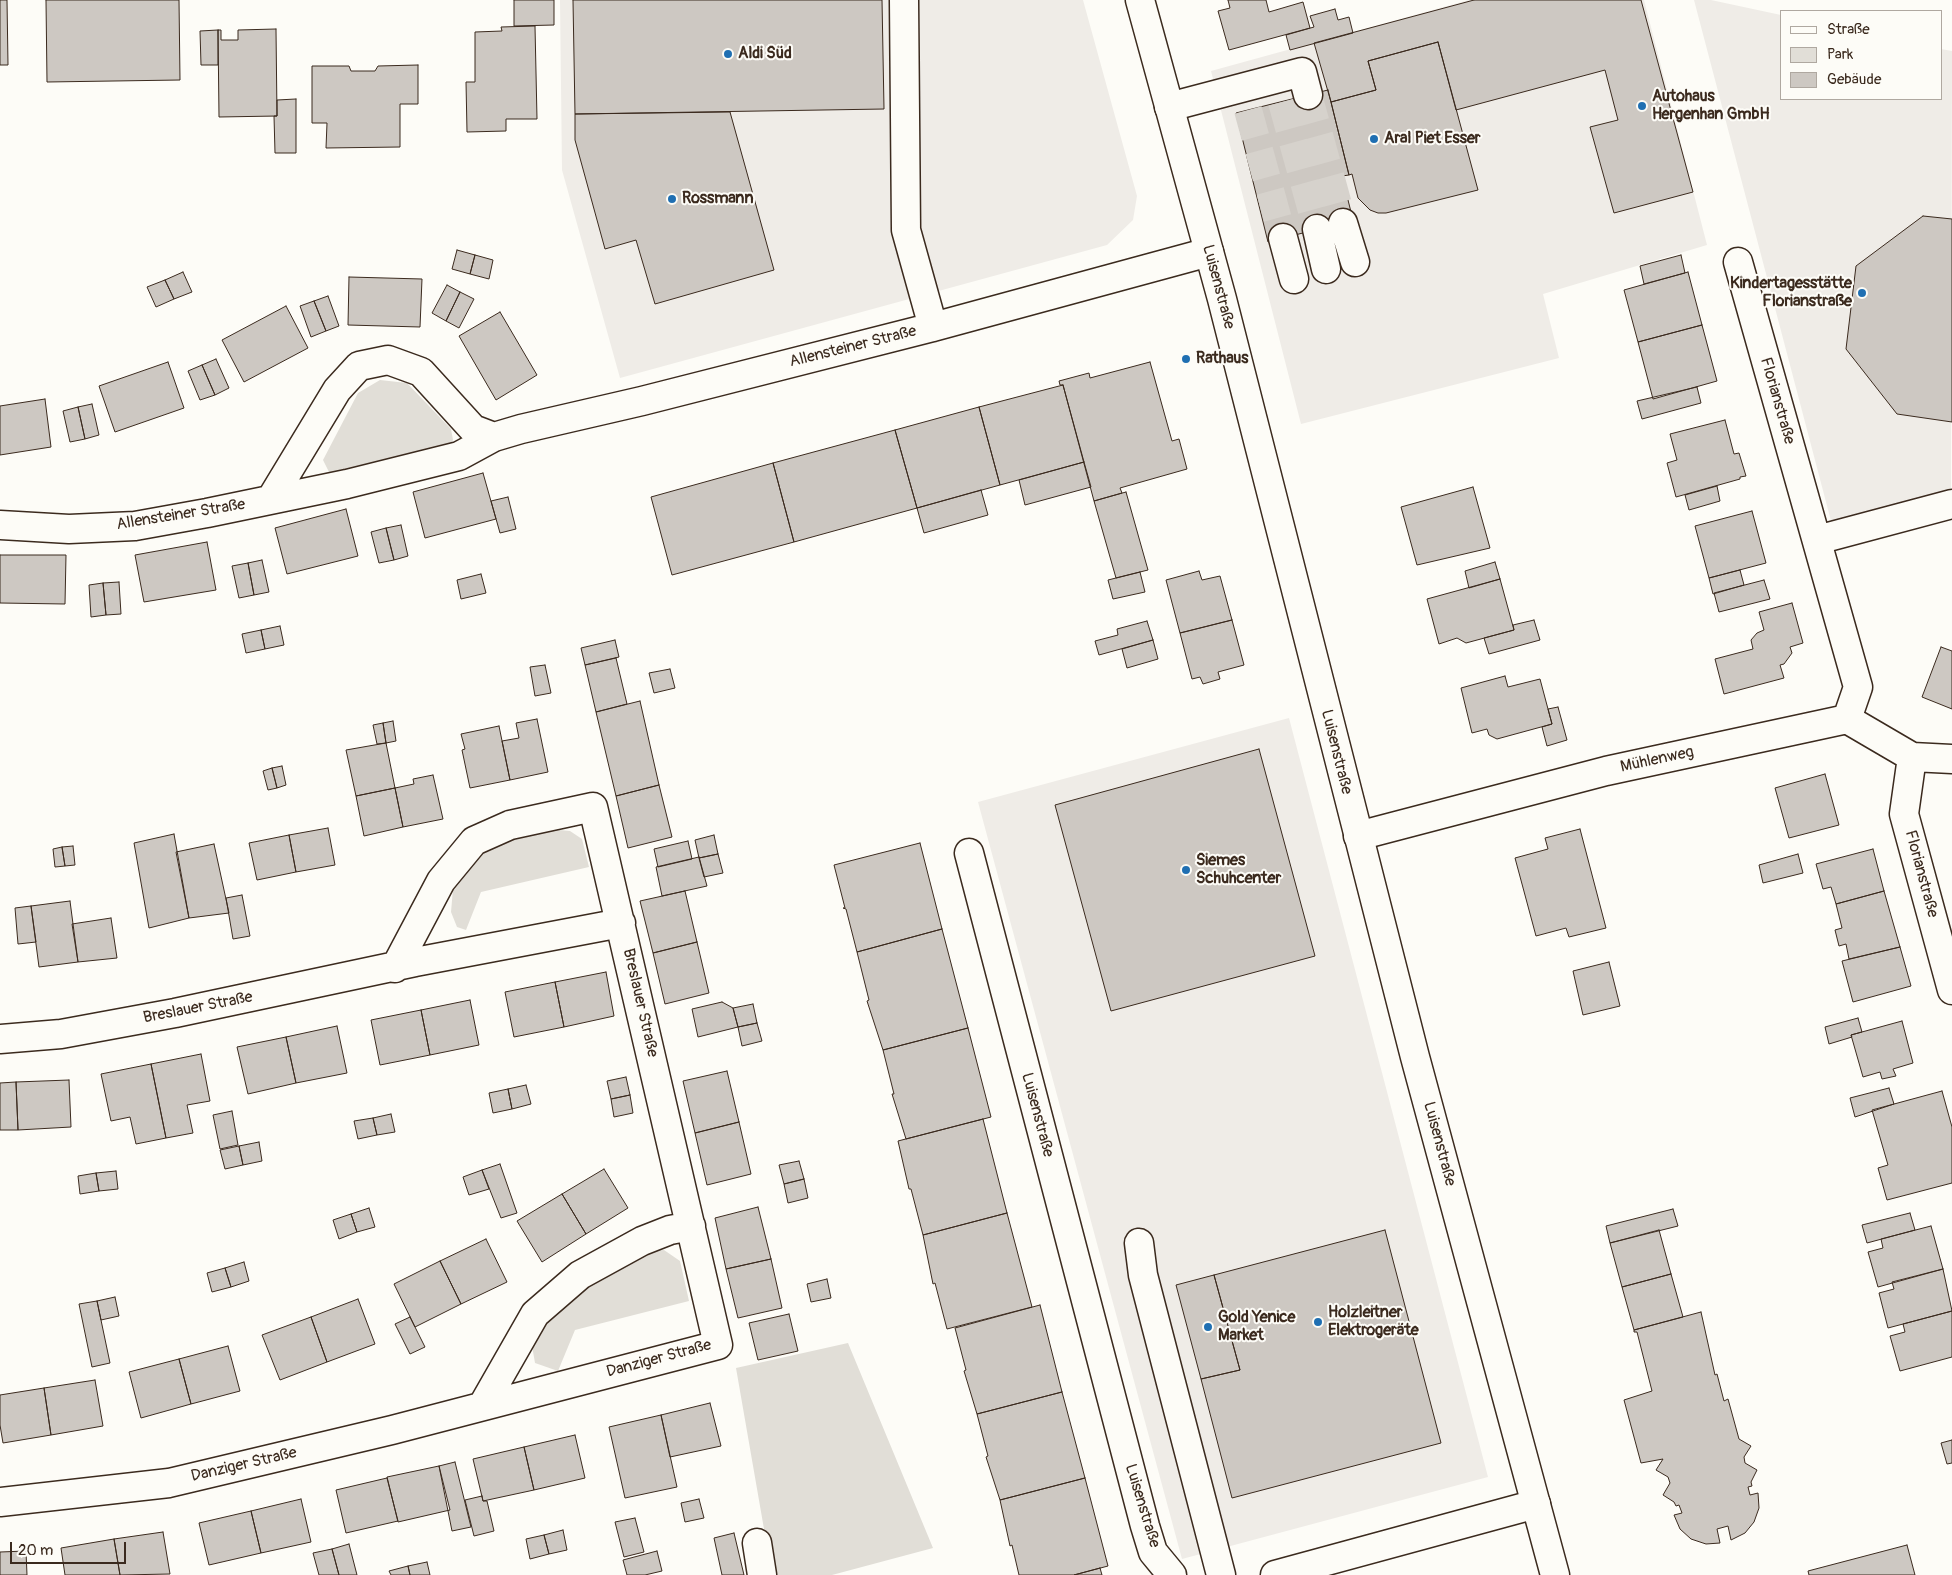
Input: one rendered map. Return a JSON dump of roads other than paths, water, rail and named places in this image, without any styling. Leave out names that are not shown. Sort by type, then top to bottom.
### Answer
[{"type":"street","points":[[904,0],[906,230],[933,326]]},
{"type":"street","name":"Luisenstraße","points":[[1140,0],[1209,252],[1415,1057],[1555,1575]]},
{"type":"street","points":[[1170,107],[1245,99],[1279,91],[1302,72],[1308,95]]},
{"type":"street","points":[[1326,269],[1330,226],[1355,262]]},
{"type":"street","points":[[1283,238],[1294,279]]},
{"type":"street","name":"Allensteiner Straße","points":[[0,525],[69,529],[135,526],[347,484],[459,456],[494,437],[933,326],[1209,252]]},
{"type":"street","name":"Florianstraße","points":[[1738,262],[1858,687],[1846,719]]},
{"type":"street","points":[[271,499],[337,390],[359,366],[388,360],[421,372],[473,428],[494,437]]},
{"type":"street","points":[[1817,540],[1952,504]]},
{"type":"street","points":[[1846,719],[1912,757],[1952,759]]},
{"type":"street","name":"Mühlenweg","points":[[1358,836],[1606,771],[1846,719]]},
{"type":"street","name":"Florianstraße","points":[[1912,757],[1904,814],[1952,990]]},
{"type":"street","name":"Breslauer Straße","points":[[395,968],[441,881],[474,841],[510,825],[593,807],[658,1084]]},
{"type":"street","name":"Luisenstraße","points":[[969,852],[1145,1526],[1153,1552],[1172,1575]]},
{"type":"street","name":"Breslauer Straße","points":[[0,1039],[80,1030],[621,923]]},
{"type":"street","name":"Danziger Straße","points":[[0,1502],[169,1483],[392,1430],[718,1345],[658,1084]]},
{"type":"street","points":[[483,1405],[535,1314],[580,1275],[642,1241],[670,1230],[691,1226]]},
{"type":"street","points":[[1140,1243],[1143,1275],[1221,1575]]},
{"type":"street","points":[[1275,1575],[1536,1504]]},
{"type":"street","points":[[758,1543],[762,1575]]},
{"type":"tunnel","points":[[1308,95],[1343,223]]},
{"type":"tunnel","points":[[1282,102],[1317,229]]},
{"type":"tunnel","points":[[1248,110],[1283,238]]},
{"type":"place","name":"Aldi Süd","points":[[728,54]]},
{"type":"place","name":"Autohaus Hergenhan GmbH","points":[[1642,106]]},
{"type":"place","name":"Aral Piet Esser","points":[[1374,139]]},
{"type":"place","name":"Rossmann","points":[[672,199]]},
{"type":"place","name":"Kindertagesstätte Florianstraße","points":[[1862,293]]},
{"type":"place","name":"Rathaus","points":[[1186,359]]},
{"type":"place","name":"Siemes Schuhcenter","points":[[1186,870]]},
{"type":"place","name":"Holzleitner Elektrogeräte","points":[[1318,1322]]},
{"type":"place","name":"Gold Yenice Market","points":[[1208,1327]]}]
